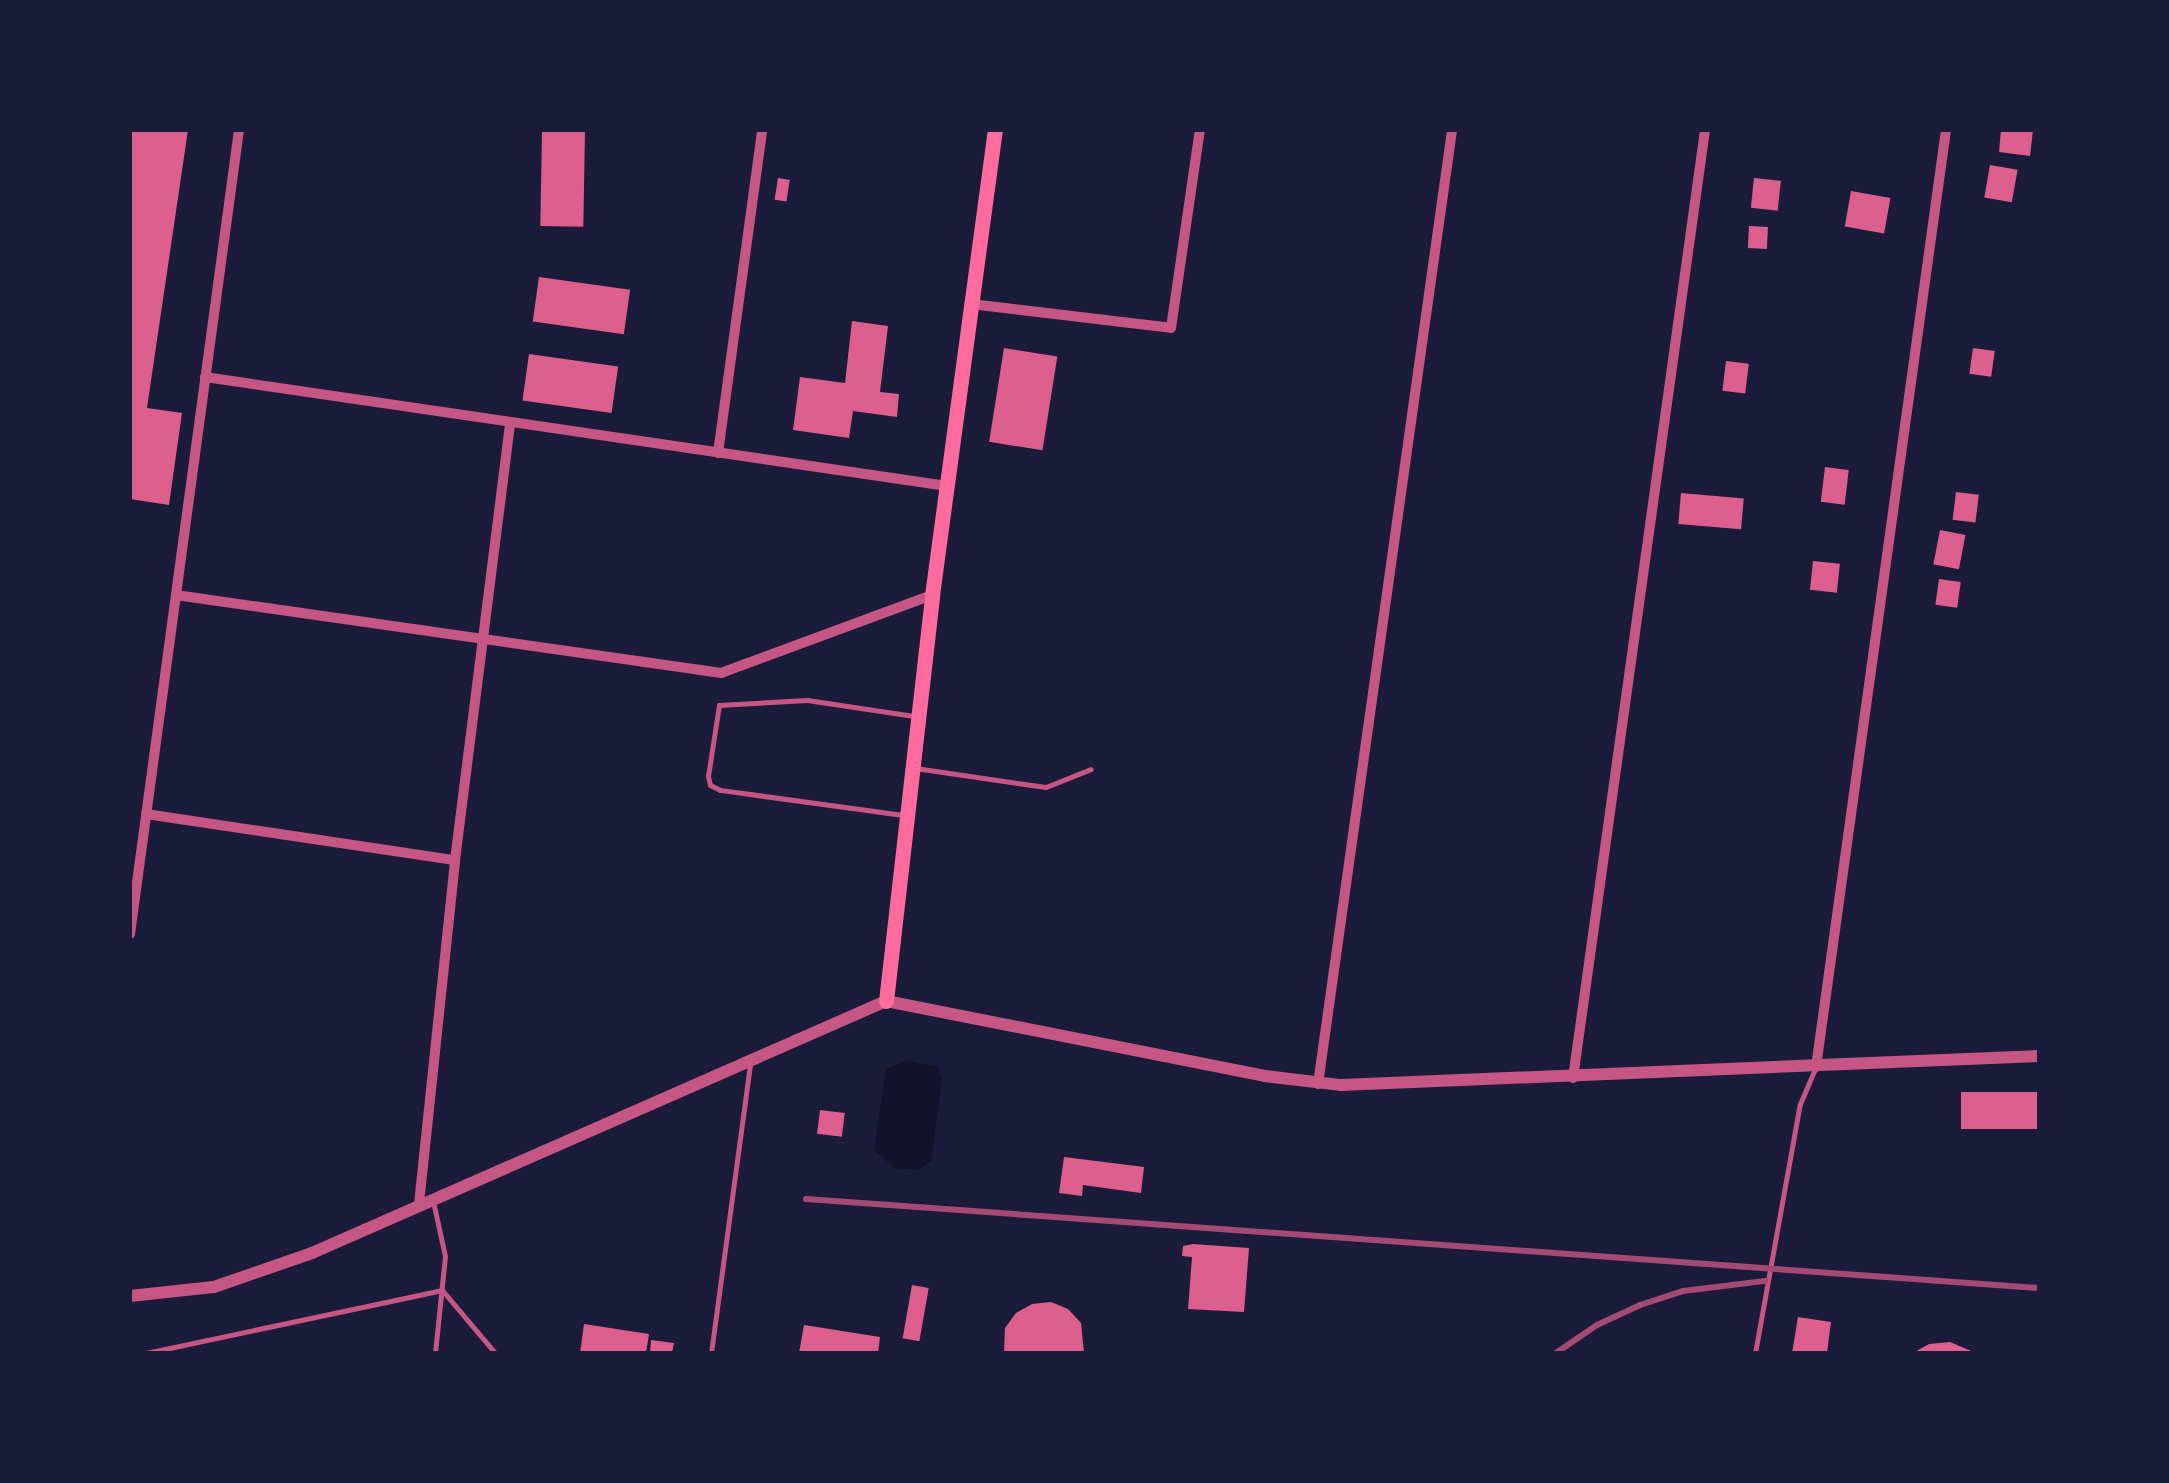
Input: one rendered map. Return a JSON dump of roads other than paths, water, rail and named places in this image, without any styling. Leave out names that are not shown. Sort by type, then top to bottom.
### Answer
[{"type":"main road","points":[[886,1001],[932,594],[995,130]]},
{"type":"street","points":[[130,934],[239,130]]},
{"type":"street","points":[[718,453],[762,130]]},
{"type":"street","points":[[971,304],[1170,328],[1200,130]]},
{"type":"street","points":[[1318,1084],[1452,130]]},
{"type":"street","points":[[1573,1078],[1705,130]]},
{"type":"street","points":[[1816,1066],[1946,130]]},
{"type":"street","points":[[205,377],[947,486]]},
{"type":"street","points":[[426,1201],[455,860],[510,423]]},
{"type":"street","points":[[176,596],[721,673],[932,594]]},
{"type":"street","points":[[146,814],[455,860]]},
{"type":"street","points":[[130,1296],[241,1280],[886,1001],[1318,1084],[1573,1078],[2039,1056]]},
{"type":"lane","points":[[906,815],[720,790],[710,785],[708,776],[718,704],[808,700],[918,716]]},
{"type":"lane","points":[[912,767],[1046,787],[1091,769]]},
{"type":"lane","points":[[711,1353],[751,1060]]},
{"type":"lane","points":[[1755,1353],[1800,1104],[1816,1066]]},
{"type":"lane","points":[[426,1201],[445,1256],[434,1353]]},
{"type":"lane","points":[[146,1353],[442,1290]]},
{"type":"lane","points":[[442,1290],[495,1353]]},
{"type":"railway","points":[[806,1199],[2039,1288]]},
{"type":"railway","points":[[1556,1353],[1597,1325],[1640,1305],[1683,1291],[1765,1281]]}]
